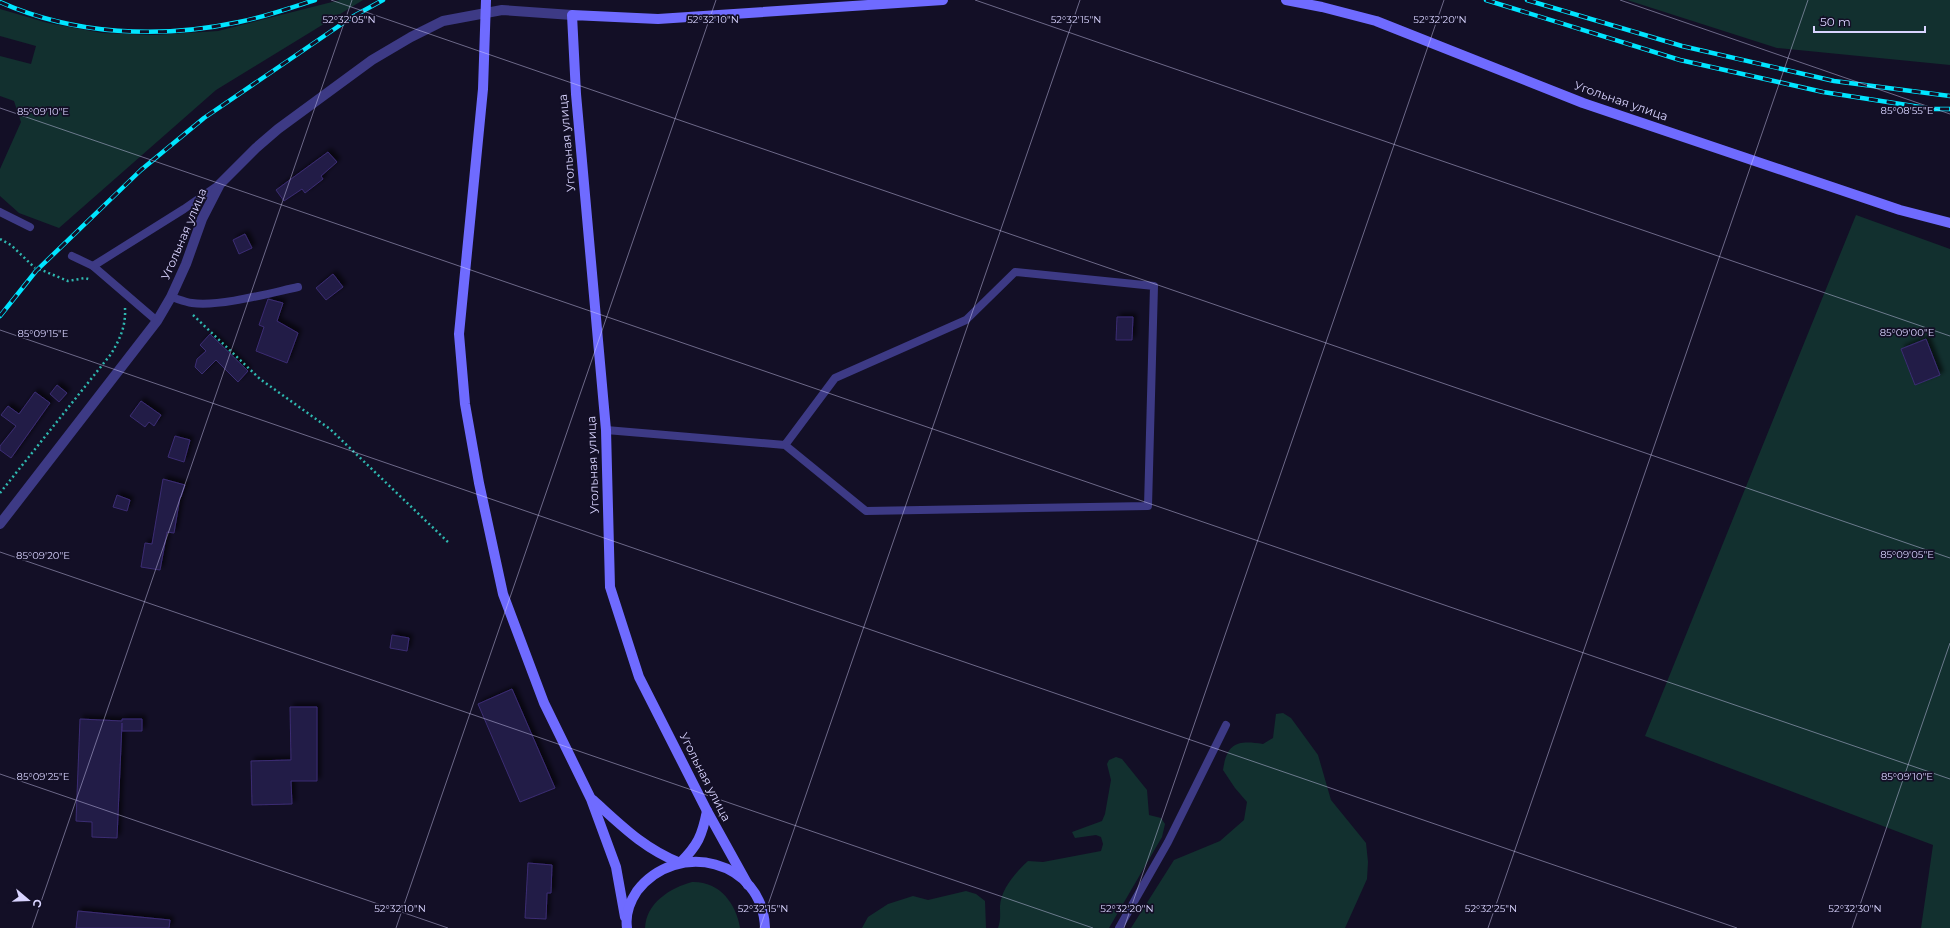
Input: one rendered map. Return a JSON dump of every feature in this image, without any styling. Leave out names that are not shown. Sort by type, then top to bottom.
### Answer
[{"type":"main road","points":[[486,0],[482,89],[459,334],[465,404],[479,484],[503,594],[544,703],[591,799],[616,868],[628,928]]},
{"type":"main road","name":"Угольная улица","points":[[748,885],[707,811],[639,677],[610,588],[606,430],[576,94],[572,15],[658,19],[943,0]]},
{"type":"main road","name":"Угольная улица","points":[[1286,0],[1322,7],[1376,21],[1583,103],[1900,210],[1950,223]]},
{"type":"main road","points":[[591,799],[639,841],[660,855],[680,863]]},
{"type":"main road","points":[[680,863],[697,844],[702,834],[707,811]]},
{"type":"main road","points":[[625,917],[632,898],[645,882],[661,870],[680,863],[699,861],[717,865],[734,873],[748,885],[759,901],[765,920],[765,928]]},
{"type":"street","name":"Угольная улица","points":[[0,524],[157,321],[171,297],[186,264],[202,219],[220,184],[256,148],[372,60],[411,37],[443,22],[502,10],[572,15]]},
{"type":"lane","points":[[93,266],[184,209],[220,184]]},
{"type":"lane","points":[[0,212],[30,227]]},
{"type":"lane","points":[[72,256],[93,266],[157,321]]},
{"type":"lane","points":[[606,430],[785,445],[866,511],[1148,506],[1154,286],[1015,272],[966,320],[835,378],[785,445]]},
{"type":"lane","points":[[171,297],[185,302],[204,304],[229,301],[298,287]]},
{"type":"lane","points":[[1119,928],[1168,842],[1226,725]]},
{"type":"path","points":[[0,239],[11,245],[35,268]]},
{"type":"path","points":[[39,269],[68,281],[86,278],[96,283]]},
{"type":"path","points":[[185,302],[194,316],[260,378],[330,429],[449,543]]},
{"type":"path","points":[[0,493],[111,354],[120,340],[126,320],[124,303]]},
{"type":"green space","points":[[340,0],[363,0],[216,90],[59,228],[19,213],[0,196],[0,169],[21,122],[14,101],[0,96],[0,56],[31,64],[36,46],[0,36],[0,9],[48,23],[102,33],[154,35],[218,31]]},
{"type":"green space","points":[[1627,0],[1950,0],[1950,65],[1777,48]]},
{"type":"green space","points":[[1856,215],[1950,249],[1950,928],[1921,928],[1933,845],[1645,736]]},
{"type":"green space","points":[[1283,713],[1291,718],[1318,755],[1331,800],[1366,843],[1368,862],[1367,879],[1345,928],[1131,928],[1174,860],[1220,841],[1244,820],[1247,802],[1223,770],[1227,754],[1235,745],[1240,743],[1263,744],[1273,738],[1276,714]]},
{"type":"green space","points":[[1116,757],[1122,759],[1147,790],[1149,815],[1161,818],[1165,824],[1162,837],[1109,928],[998,928],[1003,893],[1014,876],[1028,861],[1043,862],[1101,851],[1103,844],[1101,837],[1096,835],[1075,838],[1072,832],[1102,821],[1105,814],[1111,780],[1107,764],[1109,760]]},
{"type":"green space","points":[[692,882],[710,885],[725,895],[735,910],[740,928],[645,928],[646,919],[650,911],[661,898],[676,888]]},
{"type":"green space","points":[[966,891],[976,894],[985,901],[986,928],[862,928],[868,917],[888,904],[913,896],[928,900]]},
{"type":"building","points":[[328,152],[337,162],[321,176],[323,179],[305,193],[302,189],[284,201],[276,190]]},
{"type":"building","points":[[245,234],[252,248],[239,254],[233,240]]},
{"type":"building","points":[[333,274],[343,287],[326,300],[316,288]]},
{"type":"building","points":[[268,299],[283,303],[277,321],[298,333],[287,363],[256,351],[264,327],[259,325]]},
{"type":"building","points":[[1117,317],[1133,317],[1132,340],[1116,340]]},
{"type":"building","points":[[210,334],[248,371],[238,382],[216,360],[202,374],[195,367],[197,359],[206,351],[200,345]]},
{"type":"building","points":[[1926,339],[1940,375],[1915,385],[1901,349]]},
{"type":"building","points":[[57,385],[67,393],[59,402],[50,394]]},
{"type":"building","points":[[35,392],[50,403],[11,458],[0,450],[0,446],[16,426],[1,415],[8,406],[19,414]]},
{"type":"building","points":[[141,401],[161,415],[154,426],[149,422],[145,427],[130,416]]},
{"type":"building","points":[[175,436],[190,440],[184,462],[168,457]]},
{"type":"building","points":[[163,479],[185,485],[180,497],[174,533],[167,532],[160,570],[141,567],[145,543],[152,544]]},
{"type":"building","points":[[117,495],[130,500],[127,511],[113,507]]},
{"type":"building","points":[[392,635],[409,638],[407,651],[390,648]]},
{"type":"building","points":[[512,689],[555,788],[520,802],[478,704]]},
{"type":"building","points":[[290,707],[317,707],[317,781],[291,781],[292,804],[252,805],[251,761],[291,760]]},
{"type":"building","points":[[80,719],[122,721],[122,719],[142,719],[142,731],[122,731],[122,723],[117,838],[92,837],[92,822],[76,821]]},
{"type":"building","points":[[528,863],[552,865],[551,893],[547,893],[546,919],[525,918]]},
{"type":"building","points":[[78,911],[170,920],[169,928],[76,928]]},
{"type":"railway","points":[[0,2],[28,13],[57,21],[118,31],[148,32],[179,31],[239,22],[315,0]]},
{"type":"railway","points":[[0,316],[36,271],[141,170],[204,118],[352,17],[383,0]]},
{"type":"railway","points":[[1486,0],[1680,60],[1823,92],[1933,109],[1950,109]]},
{"type":"railway","points":[[1527,0],[1682,46],[1834,81],[1950,96]]}]
